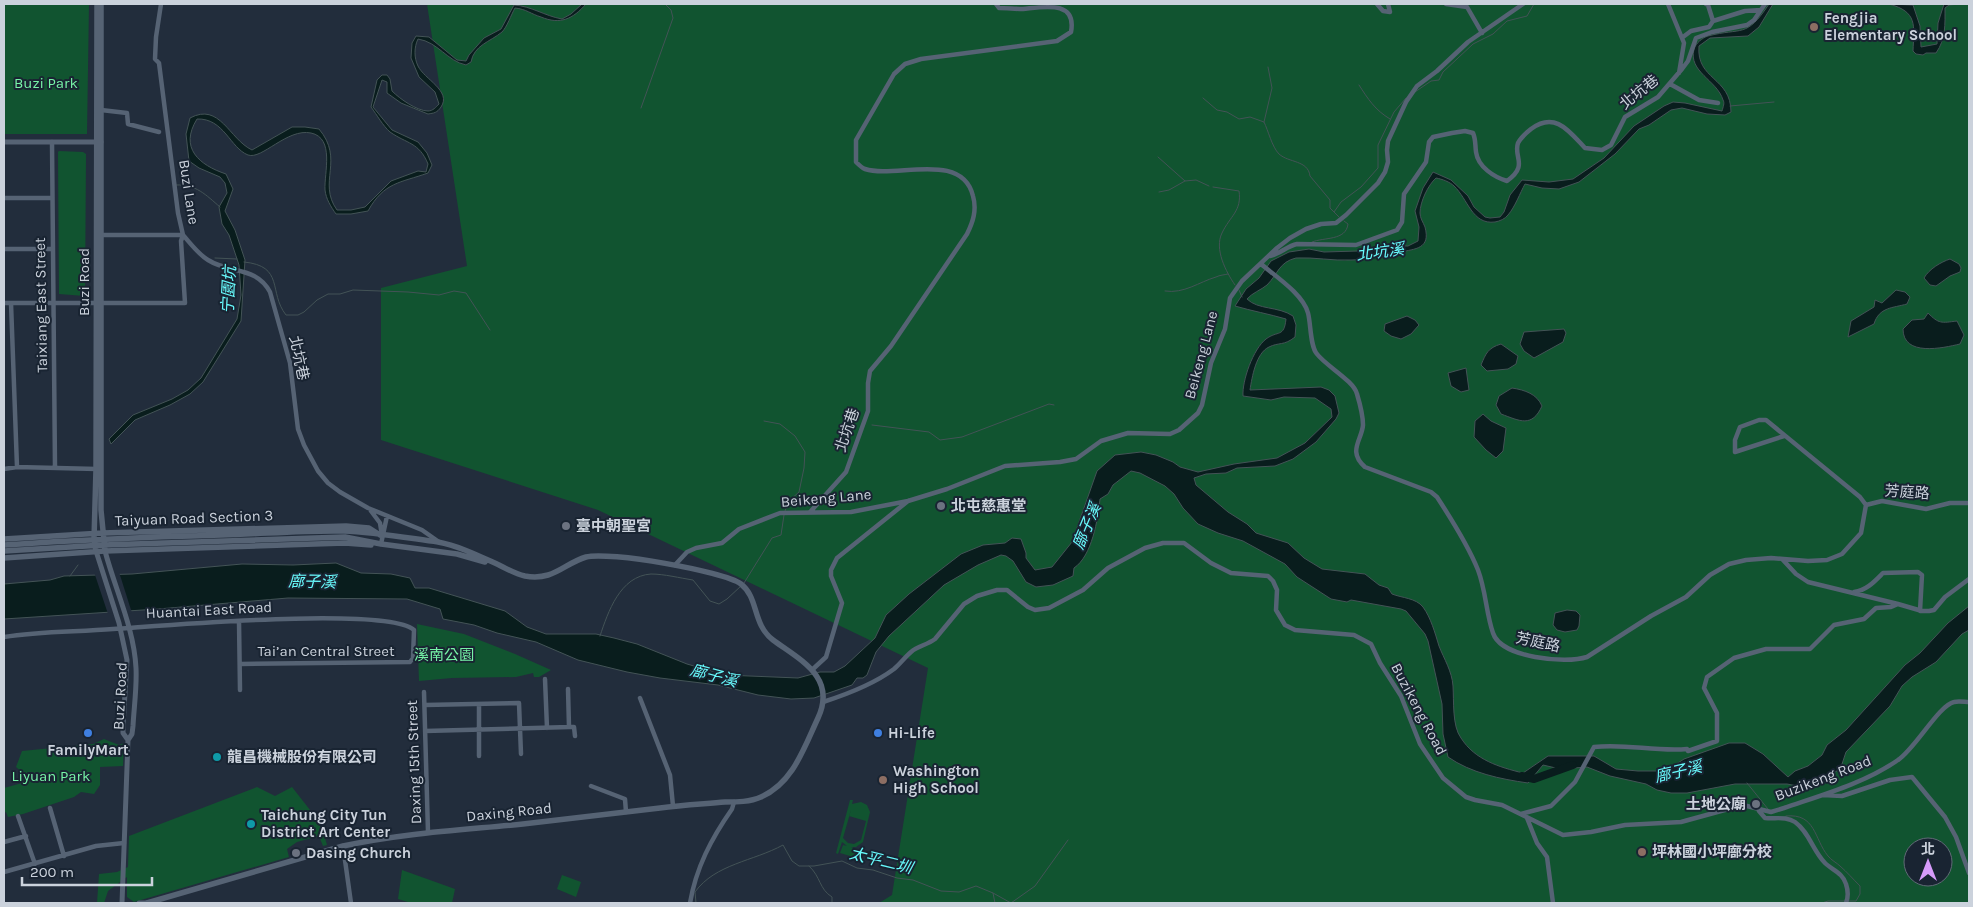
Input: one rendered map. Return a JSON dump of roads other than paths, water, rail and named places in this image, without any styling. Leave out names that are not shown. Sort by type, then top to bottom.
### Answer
[{"type":"main road","name":"Buzi Road","points":[[95,542],[99,468],[97,4]]},
{"type":"main road","name":"Buzi Road","points":[[99,142],[101,110],[101,4]]},
{"type":"main road","name":"Buzi Road","points":[[99,468],[104,545]]},
{"type":"main road","name":"Taiyuan Road Section 3","points":[[4,545],[95,542],[104,545],[346,526],[369,528],[382,536],[455,546],[510,571]]},
{"type":"main road","name":"Taiyuan Road Section 3","points":[[4,539],[95,542],[104,545],[345,537],[380,544],[457,554],[523,576],[540,577],[559,572],[576,561],[594,556],[675,565],[726,577],[741,584],[750,594],[759,624],[770,638],[814,670]]},
{"type":"main road","name":"Taiyuan Road Section 3","points":[[4,552],[95,542]]},
{"type":"main road","name":"Taiyuan Road Section 3","points":[[4,558],[95,542]]},
{"type":"main road","points":[[814,670],[820,683],[823,700]]},
{"type":"main road","name":"Daxing Road","points":[[147,903],[343,846],[428,832],[525,824],[758,798],[776,790],[787,780],[814,728],[823,700]]},
{"type":"street","name":"Buzi Lane","points":[[99,304],[185,303],[181,241],[183,235],[159,63],[155,59],[156,36],[161,4]]},
{"type":"street","name":"北坑巷","points":[[811,511],[846,472],[868,411],[870,371],[891,346],[971,227],[975,203],[971,187],[962,177],[938,170],[918,168],[878,171],[864,169],[856,162],[856,140],[894,74],[905,64],[921,59],[1057,41],[1071,32],[1072,22],[1069,14],[1063,8],[1054,5],[1022,9],[999,8],[996,4]]},
{"type":"street","points":[[1377,4],[1383,11],[1390,12],[1388,4]]},
{"type":"street","points":[[1446,4],[1467,7],[1482,32]]},
{"type":"street","name":"Beikeng Lane","points":[[675,565],[687,552],[722,542],[739,529],[780,513],[811,511],[851,512],[908,501],[947,489],[1005,466],[1076,459],[1101,441],[1128,433],[1170,434],[1179,430],[1198,413],[1202,405],[1211,362],[1225,329],[1230,298],[1242,281],[1290,238],[1306,229],[1321,224],[1336,223],[1378,183],[1386,172],[1388,141],[1406,102],[1417,86],[1437,71],[1468,42],[1523,4]]},
{"type":"street","points":[[1668,4],[1684,43],[1679,73]]},
{"type":"street","points":[[1683,37],[1691,31],[1709,27],[1712,21],[1706,4]]},
{"type":"street","name":"北坑巷","points":[[1269,256],[1275,255],[1290,245],[1356,245],[1397,230],[1402,222],[1404,194],[1426,162],[1429,142],[1434,137],[1465,131],[1473,133],[1476,139],[1476,154],[1486,170],[1493,176],[1507,180],[1517,170],[1520,162],[1517,148],[1518,142],[1537,125],[1545,122],[1561,125],[1585,148],[1602,150],[1611,145],[1625,116],[1658,97],[1670,84],[1688,60],[1696,38],[1712,32],[1747,24],[1754,20],[1765,4]]},
{"type":"street","points":[[1712,21],[1745,11],[1761,10]]},
{"type":"street","points":[[1670,84],[1699,100],[1718,103]]},
{"type":"street","points":[[101,110],[128,113],[128,124],[159,132]]},
{"type":"street","points":[[4,142],[99,142]]},
{"type":"street","name":"Taixiang East Street","points":[[52,142],[55,468]]},
{"type":"street","points":[[4,198],[52,198]]},
{"type":"street","points":[[99,235],[183,235]]},
{"type":"street","name":"北坑巷","points":[[183,235],[209,261],[253,275],[266,284],[270,292],[290,363],[296,414],[304,445],[318,471],[328,483],[368,508]]},
{"type":"street","points":[[4,249],[53,249]]},
{"type":"street","name":"芳庭路","points":[[1261,264],[1296,293],[1308,311],[1315,352],[1357,392],[1363,427],[1357,446],[1357,455],[1360,462],[1365,467],[1431,492],[1437,497],[1470,552],[1479,571],[1493,635],[1506,648],[1551,660],[1571,661],[1587,657],[1651,616],[1686,597],[1710,575],[1729,564],[1746,560],[1827,560],[1842,554],[1860,533],[1866,505],[1882,501],[1926,509],[1950,503],[1969,503]]},
{"type":"street","points":[[4,302],[99,304]]},
{"type":"street","points":[[11,303],[17,467]]},
{"type":"street","points":[[1784,436],[1735,452],[1736,434],[1740,427],[1759,420],[1766,420],[1860,497],[1866,505]]},
{"type":"street","points":[[4,469],[17,467],[99,468]]},
{"type":"street","points":[[814,670],[826,657],[842,603],[831,576],[831,570],[837,558],[908,501]]},
{"type":"street","points":[[368,508],[422,530],[440,543]]},
{"type":"street","points":[[368,508],[378,519],[382,536]]},
{"type":"street","points":[[380,544],[386,528],[387,516]]},
{"type":"street","name":"Buzi Road","points":[[95,542],[120,626],[127,660],[123,726],[128,740],[132,734],[136,675],[134,649],[104,545]]},
{"type":"street","name":"Buzikeng Road","points":[[823,700],[844,695],[884,676],[913,650],[929,644],[935,639],[970,599],[997,590],[1007,590],[1028,607],[1035,610],[1050,608],[1084,590],[1108,568],[1145,548],[1163,543],[1184,543],[1211,564],[1231,573],[1268,576],[1273,581],[1277,590],[1276,610],[1284,625],[1301,631],[1354,634],[1371,644],[1380,663],[1401,696],[1420,744],[1443,778],[1466,797],[1502,805],[1563,835],[1575,835],[1625,826],[1681,822],[1746,806],[1771,812],[1822,795],[1870,775],[1898,760],[1920,740],[1932,721],[1952,702],[1969,702]]},
{"type":"street","points":[[1783,560],[1796,574],[1808,582],[1920,611],[1934,610],[1945,598],[1969,579]]},
{"type":"street","points":[[1850,592],[1861,591],[1872,585],[1883,573],[1918,572],[1922,575],[1920,611]]},
{"type":"street","points":[[1521,814],[1551,806],[1575,782],[1589,752],[1594,746],[1606,745],[1663,751],[1686,749],[1688,751],[1716,741],[1717,713],[1704,688],[1707,677],[1728,662],[1766,649],[1810,649],[1834,625],[1864,619],[1876,608],[1891,607],[1898,604]]},
{"type":"street","name":"Huantai East Road","points":[[4,637],[128,625],[239,621],[370,620],[396,623],[409,626],[414,630],[412,661]]},
{"type":"street","points":[[239,621],[240,690]]},
{"type":"street","name":"Tai’an Central Street","points":[[240,664],[404,663],[412,661]]},
{"type":"street","points":[[545,679],[547,728]]},
{"type":"street","points":[[568,689],[569,727]]},
{"type":"street","name":"Daxing 15th Street","points":[[424,692],[428,832]]},
{"type":"street","points":[[640,698],[670,775],[673,806]]},
{"type":"street","points":[[425,705],[519,703],[521,754]]},
{"type":"street","points":[[479,704],[479,756]]},
{"type":"street","points":[[425,731],[574,727],[575,736]]},
{"type":"street","points":[[122,903],[128,740]]},
{"type":"street","points":[[1822,795],[1842,796],[1890,780],[1912,777],[1945,817],[1956,837],[1969,873]]},
{"type":"street","points":[[591,786],[625,799],[626,812]]},
{"type":"street","points":[[690,903],[693,884],[704,853],[732,809],[734,802]]},
{"type":"street","points":[[50,808],[64,856]]},
{"type":"street","points":[[1758,810],[1765,818],[1786,818],[1800,826],[1826,864],[1833,867],[1843,878],[1848,898],[1846,903]]},
{"type":"street","points":[[18,816],[34,864]]},
{"type":"street","points":[[1527,818],[1537,843],[1547,857],[1553,903]]},
{"type":"street","points":[[4,842],[26,836]]},
{"type":"street","points":[[4,872],[96,846],[124,843]]},
{"type":"street","points":[[343,846],[351,903]]},
{"type":"street","points":[[139,903],[147,903]]},
{"type":"water","points":[[582,4],[586,4],[571,17],[560,20],[548,19],[515,8],[502,32],[483,44],[475,52],[471,62],[466,65],[453,60],[431,44],[418,39],[415,56],[418,66],[440,90],[443,96],[441,107],[435,112],[428,114],[401,103],[387,93],[387,82],[382,80],[373,107],[392,130],[418,142],[427,153],[432,165],[428,173],[394,185],[380,194],[368,211],[336,214],[334,211],[325,190],[326,149],[318,136],[311,133],[293,135],[260,153],[248,155],[236,146],[214,123],[197,119],[192,129],[191,147],[200,160],[226,174],[233,189],[225,211],[235,230],[245,260],[241,321],[203,382],[190,394],[135,420],[111,444],[109,439],[133,415],[172,399],[188,390],[201,378],[237,319],[241,295],[239,265],[229,235],[222,224],[219,207],[227,193],[225,183],[220,177],[199,168],[189,161],[186,134],[190,118],[200,114],[217,118],[244,145],[252,150],[292,127],[319,129],[330,151],[329,190],[337,210],[365,207],[391,181],[418,171],[426,172],[428,164],[421,151],[390,132],[382,124],[371,107],[377,80],[382,75],[387,75],[390,79],[392,91],[414,107],[430,111],[439,104],[435,92],[419,77],[411,58],[412,43],[416,36],[429,37],[457,60],[466,61],[484,38],[501,29],[514,5],[562,19]]},
{"type":"water","name":"北坑溪","points":[[1769,4],[1773,4],[1759,27],[1748,36],[1710,38],[1699,46],[1703,66],[1726,92],[1730,101],[1731,112],[1725,115],[1707,114],[1682,108],[1671,110],[1649,125],[1639,129],[1615,154],[1579,182],[1559,189],[1525,184],[1508,215],[1502,220],[1495,222],[1487,222],[1481,219],[1471,210],[1454,186],[1436,178],[1427,189],[1421,204],[1420,215],[1425,227],[1426,240],[1420,247],[1363,259],[1296,258],[1286,262],[1267,285],[1247,299],[1257,305],[1293,316],[1296,325],[1295,337],[1288,342],[1269,347],[1261,354],[1255,366],[1250,390],[1321,387],[1329,390],[1335,396],[1339,413],[1316,442],[1293,459],[1275,466],[1237,468],[1226,473],[1206,474],[1194,478],[1196,485],[1256,533],[1288,543],[1304,558],[1322,569],[1365,574],[1379,585],[1388,588],[1392,594],[1420,604],[1431,621],[1439,646],[1448,665],[1453,686],[1456,727],[1461,738],[1473,752],[1488,762],[1523,773],[1548,756],[1594,756],[1616,769],[1659,771],[1669,769],[1684,759],[1729,743],[1745,743],[1763,754],[1788,777],[1795,771],[1808,766],[1822,755],[1827,745],[1846,730],[1905,665],[1920,653],[1948,623],[1969,606],[1969,630],[1962,634],[1936,662],[1912,677],[1902,686],[1890,706],[1846,752],[1842,764],[1837,771],[1815,781],[1798,786],[1787,784],[1735,784],[1687,793],[1671,793],[1657,790],[1646,784],[1610,776],[1587,767],[1560,769],[1543,765],[1528,783],[1496,777],[1457,763],[1448,757],[1443,734],[1442,704],[1428,641],[1425,634],[1406,611],[1351,600],[1347,602],[1331,599],[1297,577],[1285,564],[1243,541],[1198,524],[1183,508],[1174,494],[1165,486],[1140,473],[1131,471],[1113,485],[1108,494],[1100,499],[1098,517],[1090,546],[1074,568],[1073,576],[1053,585],[1036,587],[1026,582],[1013,561],[1006,556],[1001,555],[978,565],[944,585],[889,636],[876,652],[867,675],[863,678],[857,678],[852,685],[814,698],[791,699],[758,695],[718,685],[627,672],[578,660],[536,642],[497,633],[474,625],[443,619],[440,609],[407,599],[288,598],[4,619],[4,584],[50,580],[64,576],[132,574],[242,564],[293,565],[336,563],[361,573],[391,574],[410,578],[415,588],[429,588],[505,611],[527,627],[546,634],[596,634],[614,638],[637,644],[687,664],[725,675],[798,678],[820,672],[834,672],[845,666],[875,638],[886,615],[909,594],[961,554],[983,545],[1005,543],[1012,538],[1021,539],[1026,558],[1035,570],[1052,567],[1072,542],[1097,471],[1115,455],[1141,452],[1156,455],[1180,467],[1198,472],[1234,464],[1277,458],[1305,443],[1332,417],[1331,409],[1315,398],[1284,397],[1271,400],[1243,396],[1246,374],[1257,350],[1270,336],[1280,333],[1285,325],[1286,319],[1235,306],[1246,289],[1259,278],[1271,261],[1289,252],[1309,249],[1324,252],[1358,251],[1391,246],[1408,246],[1418,241],[1419,227],[1415,211],[1423,188],[1433,172],[1451,180],[1468,196],[1474,207],[1485,217],[1500,217],[1504,212],[1510,195],[1522,180],[1549,182],[1573,179],[1604,158],[1634,126],[1664,106],[1673,102],[1685,103],[1722,111],[1724,102],[1720,93],[1695,64],[1693,57],[1694,49],[1700,41],[1708,36],[1743,30],[1749,27]]},
{"type":"water","points":[[1889,4],[1913,5],[1920,26],[1921,47],[1937,44],[1938,23],[1944,4],[1960,4],[1949,5],[1945,8],[1942,42],[1936,53],[1926,53],[1923,55],[1916,54],[1913,51],[1914,34],[1910,16],[1898,7]]},
{"type":"water","points":[[1950,259],[1959,264],[1960,272],[1950,276],[1936,286],[1930,285],[1924,278],[1926,275],[1936,266]]},
{"type":"water","points":[[1896,290],[1905,292],[1910,297],[1907,304],[1883,311],[1876,318],[1874,324],[1848,337],[1851,321],[1874,307],[1875,300],[1882,303]]},
{"type":"water","points":[[1928,313],[1941,322],[1957,321],[1964,335],[1960,344],[1925,348],[1910,344],[1905,338],[1903,329],[1912,320],[1924,319]]},
{"type":"water","points":[[1407,316],[1415,320],[1419,325],[1411,334],[1401,339],[1391,336],[1384,331],[1385,324]]},
{"type":"water","points":[[1564,329],[1566,333],[1563,342],[1534,358],[1524,351],[1520,344],[1524,332]]},
{"type":"water","points":[[1501,344],[1518,356],[1516,364],[1508,369],[1487,371],[1481,365],[1484,357],[1490,349]]},
{"type":"water","points":[[1466,368],[1469,390],[1461,392],[1451,386],[1448,373]]},
{"type":"water","points":[[1512,388],[1530,393],[1540,402],[1542,406],[1534,418],[1525,421],[1501,414],[1496,405],[1499,396]]},
{"type":"water","points":[[1483,414],[1491,421],[1506,428],[1503,451],[1496,458],[1474,437],[1475,421]]},
{"type":"water","points":[[1567,610],[1576,611],[1580,615],[1577,630],[1565,632],[1557,630],[1553,625],[1555,613]]},
{"type":"waterway","points":[[641,108],[673,18],[671,10],[665,4]]},
{"type":"waterway","points":[[1415,92],[1431,81],[1439,80],[1443,72],[1473,44],[1493,34],[1507,21],[1527,16],[1534,4]]},
{"type":"waterway","points":[[1264,122],[1272,88],[1268,67]]},
{"type":"waterway","points":[[1359,85],[1376,108],[1390,119]]},
{"type":"waterway","points":[[1203,98],[1217,110],[1227,112],[1239,119],[1250,117],[1264,122],[1272,143],[1279,154],[1306,167],[1310,176],[1330,200],[1330,208],[1334,212]]},
{"type":"waterway","points":[[1339,217],[1334,212],[1341,202],[1361,187],[1378,168],[1378,145],[1394,112],[1406,98]]},
{"type":"waterway","points":[[1730,106],[1774,102]]},
{"type":"waterway","points":[[1158,157],[1185,181],[1196,180],[1209,186]]},
{"type":"waterway","points":[[1159,192],[1169,190],[1185,181]]},
{"type":"waterway","points":[[176,185],[195,188],[220,207]]},
{"type":"waterway","points":[[1213,187],[1239,191],[1239,204],[1222,233],[1219,246],[1222,260],[1235,285]]},
{"type":"waterway","points":[[1312,242],[1339,236],[1348,224],[1344,221]]},
{"type":"waterway","points":[[215,258],[237,259]]},
{"type":"waterway","points":[[244,262],[257,264],[271,274],[278,298],[286,315],[298,315],[328,294],[340,294],[353,290],[439,295],[454,291],[466,293],[490,330]]},
{"type":"waterway","points":[[1165,291],[1179,291],[1228,274]]},
{"type":"waterway","points":[[1239,290],[1242,297]]},
{"type":"waterway","points":[[872,425],[929,432],[940,440],[962,437],[1049,404],[1054,405]]},
{"type":"waterway","points":[[764,421],[780,424],[795,436],[805,452],[799,492],[789,501],[785,511]]},
{"type":"waterway","points":[[744,583],[772,538],[781,535],[784,515]]},
{"type":"waterway","name":"宁園坑","points":[[70,576],[78,565]]},
{"type":"waterway","points":[[600,636],[611,606],[623,588],[640,576],[656,574],[693,580],[710,601],[719,604],[741,586]]},
{"type":"waterway","name":"廍子溪","points":[[1522,776],[1534,779],[1573,765]]},
{"type":"waterway","points":[[1747,783],[1768,809]]},
{"type":"waterway","points":[[1786,816],[1796,816],[1809,823],[1828,856],[1843,868],[1860,886],[1860,894],[1856,901],[1828,901],[1822,903]]},
{"type":"waterway","points":[[993,893],[1011,903],[1035,886],[1068,840]]},
{"type":"waterway","name":"太平二圳","points":[[696,903],[695,892],[713,875],[783,845],[792,861],[799,866],[814,866],[842,861],[857,868],[913,880],[941,891],[959,892],[976,886],[993,893],[995,903]]},
{"type":"waterway","points":[[809,866],[832,897],[832,903]]},
{"type":"place","name":"Fengjia Elementary School","points":[[1814,27]]},
{"type":"place","name":"北屯慈惠堂","points":[[941,506]]},
{"type":"place","name":"臺中朝聖宮","points":[[566,526]]},
{"type":"place","name":"FamilyMart","points":[[88,733]]},
{"type":"place","name":"Hi-Life","points":[[878,733]]},
{"type":"place","name":"龍昌機械股份有限公司","points":[[217,757]]},
{"type":"place","name":"Washington High School","points":[[883,780]]},
{"type":"place","name":"土地公廟","points":[[1756,804]]},
{"type":"place","name":"Taichung City Tun District Art Center","points":[[251,824]]},
{"type":"place","name":"坪林國小坪廍分校","points":[[1642,852]]},
{"type":"place","name":"Dasing Church","points":[[296,853]]},
{"type":"park label","name":"Buzi Park","points":[[46,83]]},
{"type":"park label","name":"溪南公園","points":[[444,655]]},
{"type":"park label","name":"Liyuan Park","points":[[51,776]]}]
